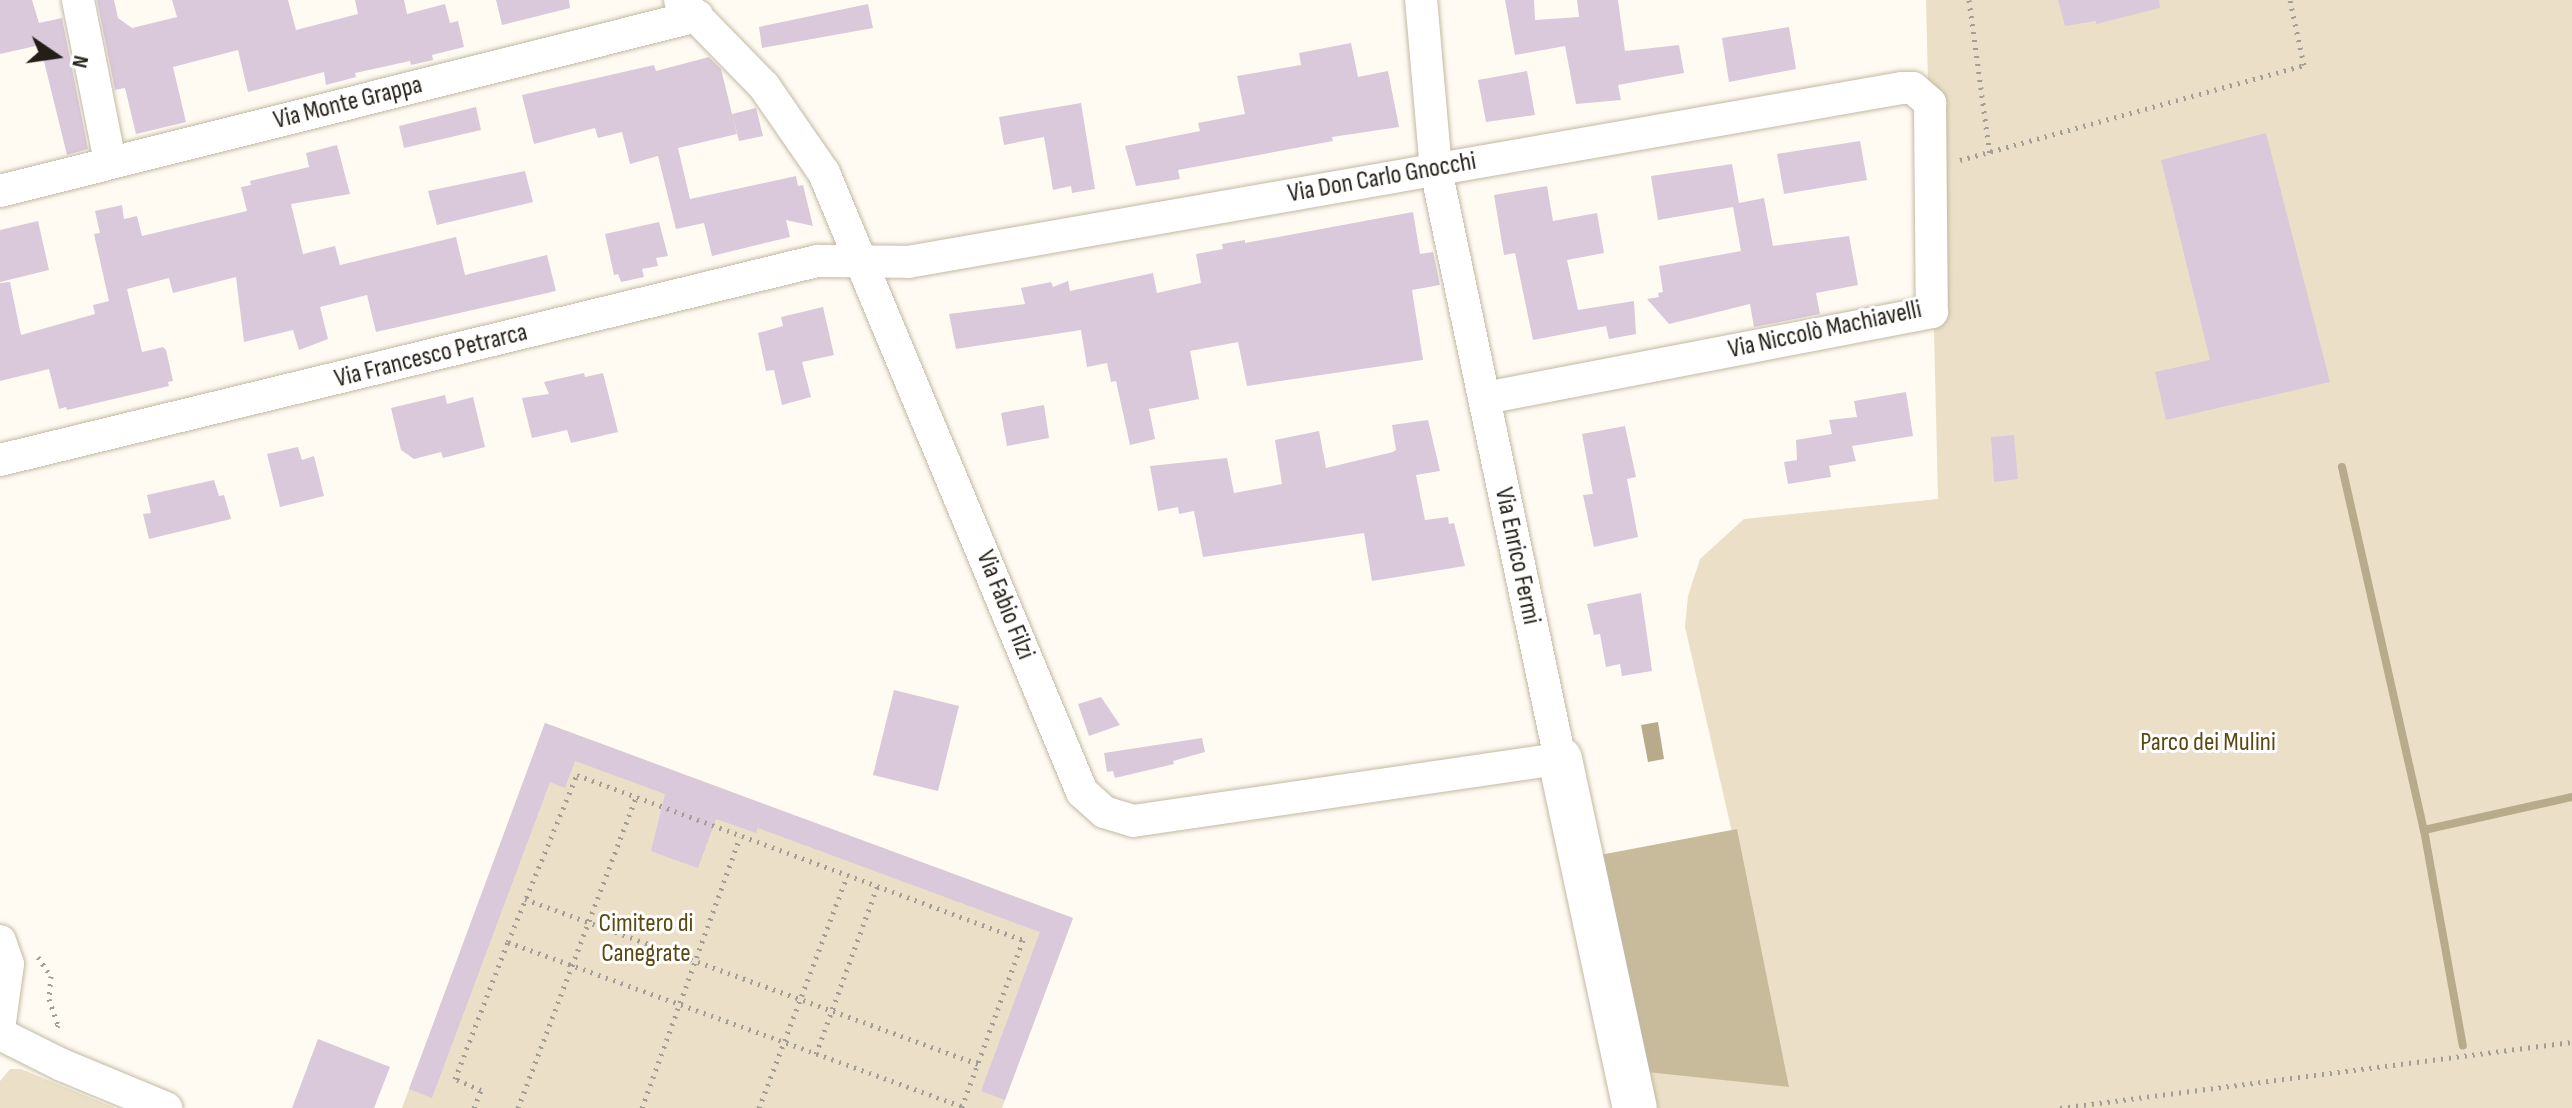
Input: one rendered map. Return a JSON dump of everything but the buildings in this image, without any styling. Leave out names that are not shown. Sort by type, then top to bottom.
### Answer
[{"type":"street","points":[[78,0],[110,162]]},
{"type":"street","name":"Via Enrico Fermi","points":[[1421,0],[1436,168],[1635,1108]]},
{"type":"street","name":"Via Monte Grappa","points":[[0,191],[689,8]]},
{"type":"street","name":"Via Fabio Filzi","points":[[689,8],[764,86],[806,142],[824,173],[1082,792],[1104,812],[1117,818],[1147,820],[1560,759]]},
{"type":"street","name":"Via Don Carlo Gnocchi","points":[[862,261],[908,262],[1902,88]]},
{"type":"street","name":"Via Niccolò Machiavelli","points":[[1484,398],[1932,312],[1932,114],[1923,94],[1902,88]]},
{"type":"street","name":"Via Francesco Petrarca","points":[[0,460],[817,261],[862,261]]},
{"type":"street","points":[[0,941],[8,964],[0,1022]]},
{"type":"street","points":[[0,1034],[43,1056],[166,1108]]},
{"type":"path","points":[[1969,0],[1990,155],[2304,65],[2290,0]]},
{"type":"path","points":[[474,1108],[481,1090],[455,1079],[508,942],[525,899],[577,775],[1023,940],[964,1107],[508,942]]},
{"type":"path","points":[[518,1108],[636,797]]},
{"type":"path","points":[[642,1108],[740,837]]},
{"type":"path","points":[[759,1108],[847,876]]},
{"type":"path","points":[[816,1054],[877,887]]},
{"type":"path","points":[[525,899],[978,1064]]},
{"type":"path","points":[[35,951],[51,976],[49,999],[58,1025],[43,1056]]},
{"type":"path","points":[[2060,1108],[2572,1042]]},
{"type":"green space","name":"Parco dei Mulini","points":[[1926,0],[2572,0],[2572,1108],[1614,1108],[1739,863],[1685,627],[1688,596],[1700,559],[1744,519],[1938,499]]},
{"type":"green space","name":"Cimitero di Canegrate","points":[[545,723],[1073,918],[1002,1108],[402,1108]]},
{"type":"green space","points":[[10,1069],[21,1069],[115,1108],[0,1108],[0,1081]]},
{"type":"shaded area","points":[[1658,722],[1664,759],[1648,762],[1641,725]]},
{"type":"shaded area","points":[[1737,829],[1789,1087],[1647,1072],[1600,855]]},
{"type":"waterway","points":[[2342,467],[2424,830],[2463,1046]]},
{"type":"waterway","points":[[2424,830],[2572,797]]}]
